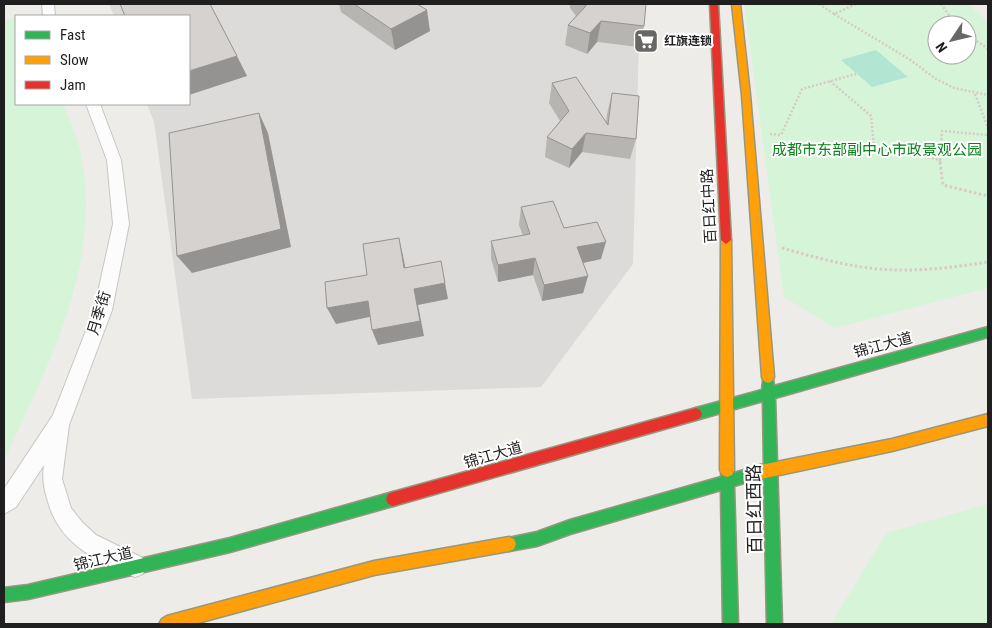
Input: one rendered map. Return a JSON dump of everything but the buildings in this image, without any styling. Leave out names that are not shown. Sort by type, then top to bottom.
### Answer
[{"type":"street","name":"百日红中路","points":[[714,4],[726,236],[725,407]]},
{"type":"street","points":[[736,4],[746,95],[770,393]]},
{"type":"street","name":"月季街","points":[[4,504],[9,500],[61,421],[102,310],[121,224],[114,160],[93,105]]},
{"type":"street","name":"锦江大道","points":[[4,595],[230,545],[988,332]]},
{"type":"street","name":"百日红西路","points":[[770,393],[775,624]]},
{"type":"street","name":"百日红西路","points":[[725,407],[731,624]]},
{"type":"street","points":[[167,624],[374,568],[537,539],[570,527],[728,483],[771,469],[892,445],[988,420]]},
{"type":"street","points":[[61,421],[52,479],[62,514],[74,530],[88,543],[135,567]]},
{"type":"path","points":[[818,4],[909,59],[936,79],[954,88],[988,95]]},
{"type":"path","points":[[834,14],[856,4]]},
{"type":"path","points":[[941,4],[949,15]]},
{"type":"path","points":[[977,41],[988,49]]},
{"type":"path","points":[[762,134],[781,135],[802,89],[856,74]]},
{"type":"path","points":[[830,81],[871,116],[874,147],[940,160]]},
{"type":"path","points":[[975,93],[988,128]]},
{"type":"path","points":[[988,135],[942,131],[940,160],[943,185],[988,196]]},
{"type":"path","points":[[778,247],[832,262],[869,268],[911,270],[988,262]]},
{"type":"shaded area","points":[[109,4],[640,4],[633,264],[541,387],[192,399],[154,122],[147,105],[190,105],[190,15],[114,15]]},
{"type":"green space","name":"成都市东部副中心市政景观公园","points":[[744,4],[968,4],[988,22],[988,288],[835,328],[784,297]]},
{"type":"green space","points":[[15,16],[15,105],[63,105],[75,132],[80,150],[86,191],[85,232],[79,271],[68,311],[38,387],[4,461],[4,22]]},
{"type":"green space","points":[[876,50],[908,77],[872,87],[841,60]]},
{"type":"green space","points":[[988,504],[988,624],[831,624],[886,533]]},
{"type":"traffic: fast","points":[[696,414],[988,332]]},
{"type":"traffic: fast","points":[[768,377],[775,624]]},
{"type":"traffic: fast","points":[[727,470],[731,624]]},
{"type":"traffic: fast","points":[[509,544],[537,539],[570,527],[761,472]]},
{"type":"traffic: fast","points":[[4,595],[28,592],[230,545],[393,499]]},
{"type":"traffic: slow","points":[[736,4],[746,95],[768,377]]},
{"type":"traffic: slow","points":[[726,240],[727,470]]},
{"type":"traffic: slow","points":[[761,472],[892,445],[988,420]]},
{"type":"traffic: slow","points":[[167,624],[374,568],[509,544]]},
{"type":"traffic: jam","points":[[714,4],[726,240]]},
{"type":"traffic: jam","points":[[393,499],[696,414]]},
{"type":"place","name":"红旗连锁","points":[[646,41]]}]
